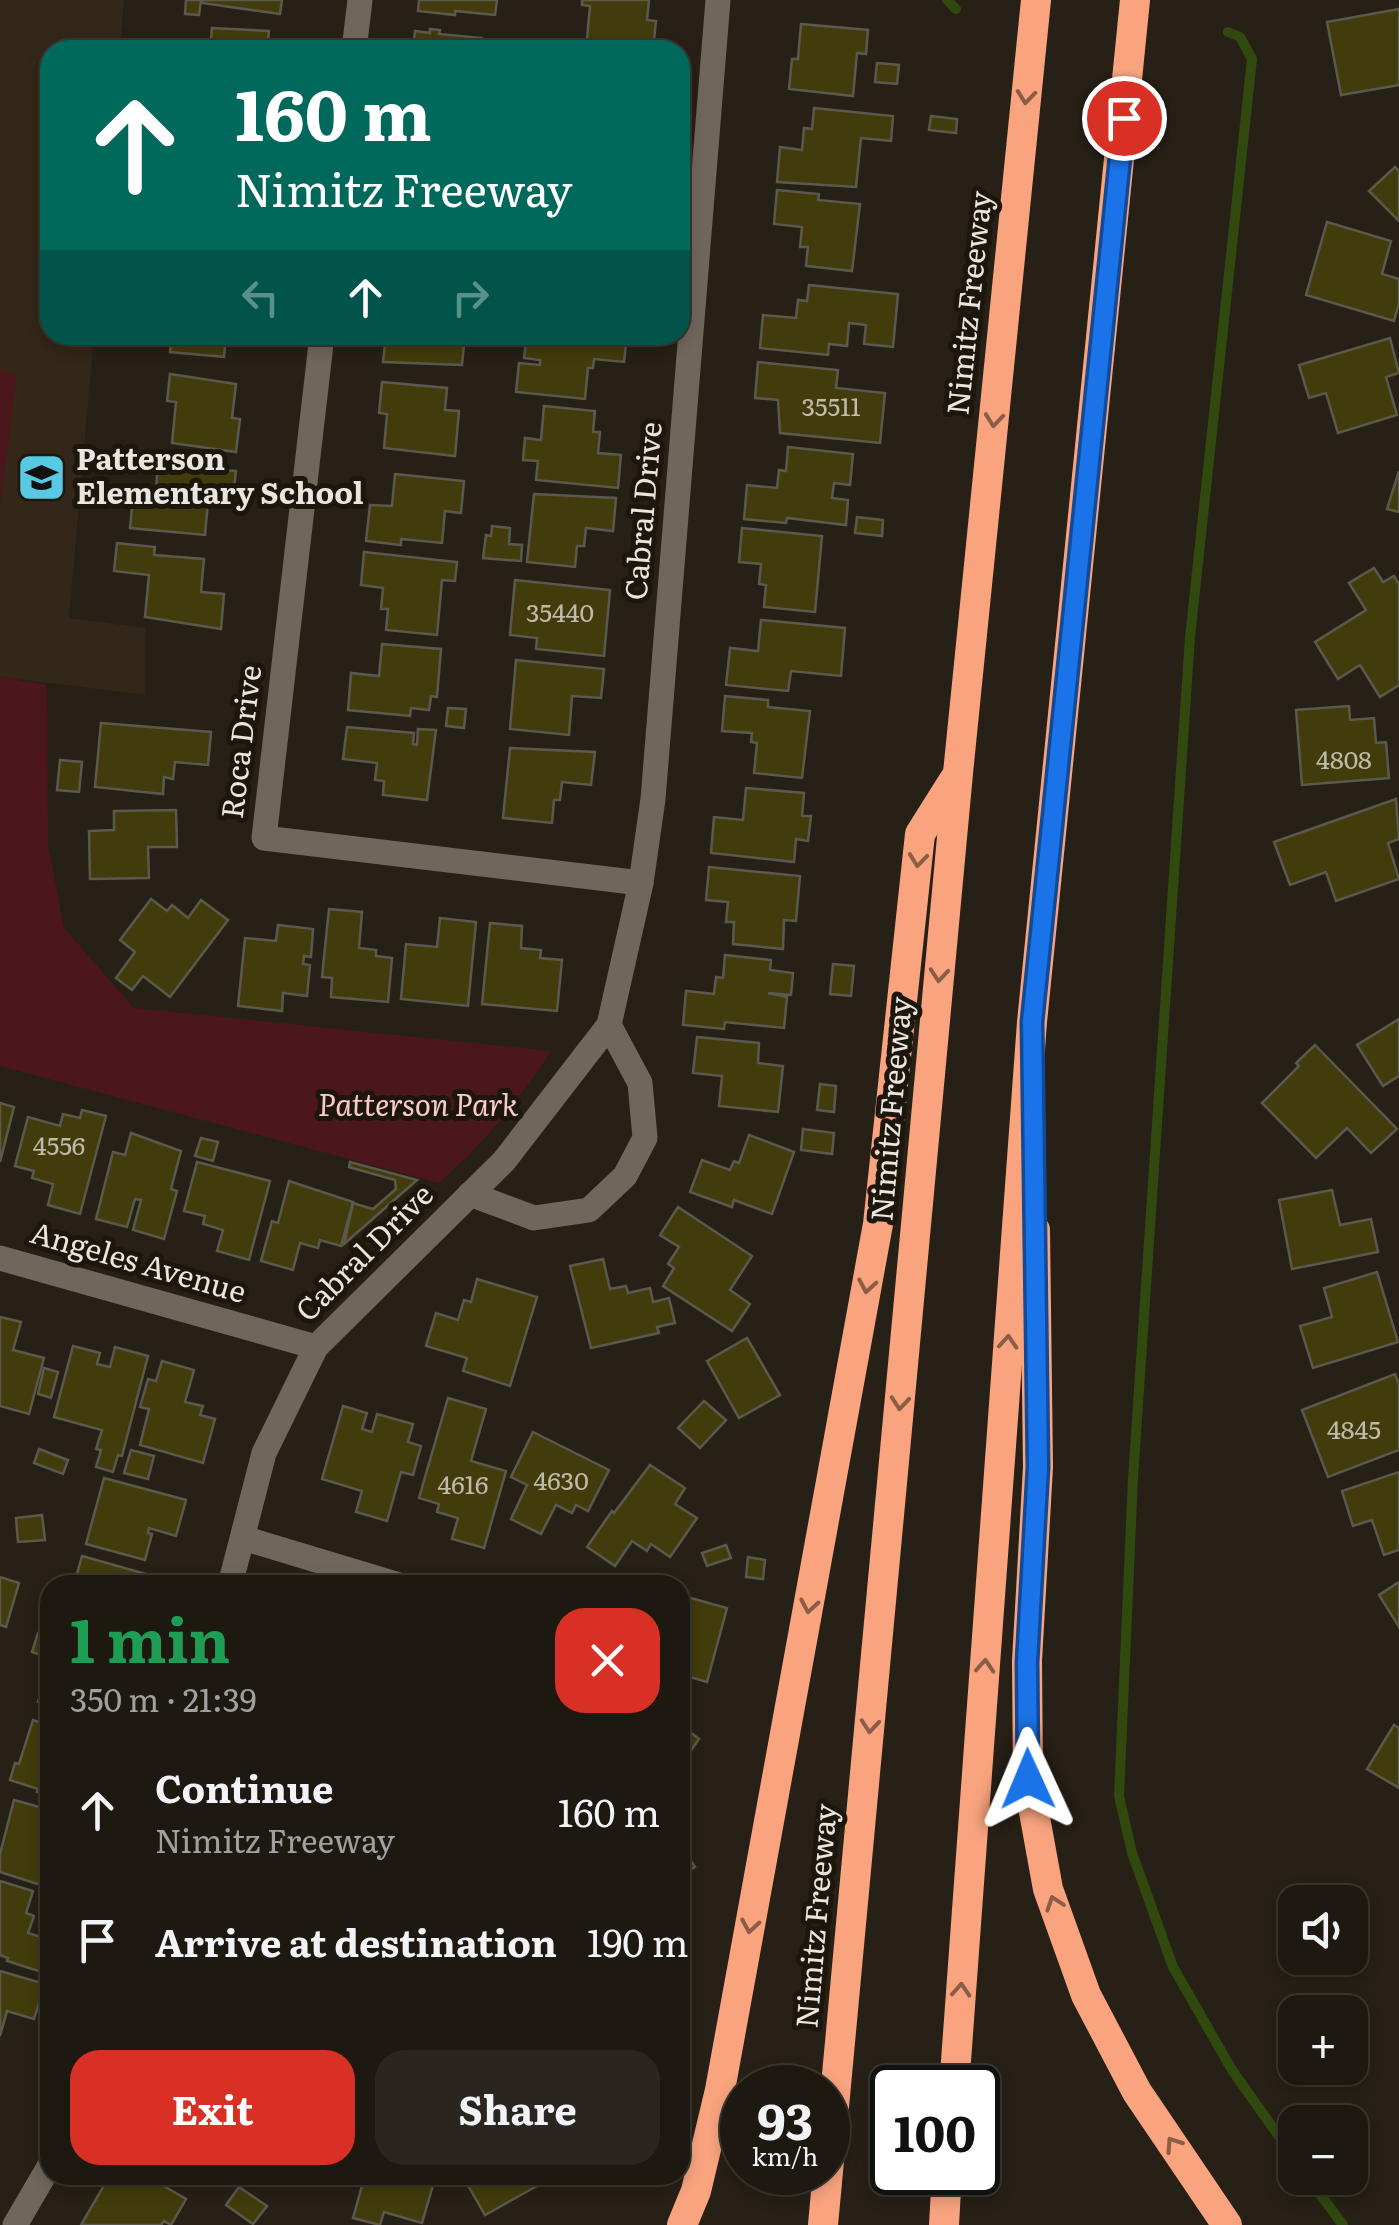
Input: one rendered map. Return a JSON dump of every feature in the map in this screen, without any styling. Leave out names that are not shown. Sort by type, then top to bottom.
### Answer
[{"type":"highway","name":"Nimitz Freeway","points":[[823,2225],[958,773],[1036,0]]},
{"type":"highway","points":[[956,2065],[1032,1022],[1136,0]]},
{"type":"highway","points":[[682,2225],[696,2191],[720,2090],[878,1224],[920,834],[958,773]]},
{"type":"highway","points":[[1032,1022],[1038,1467],[1027,1662],[1028,1779],[1048,1889],[1086,1995],[1137,2092],[1228,2225]]},
{"type":"highway","points":[[944,2225],[946,2195]]},
{"type":"street","points":[[355,40],[360,0]]},
{"type":"street","name":"Cabral Drive","points":[[690,341],[718,0]]},
{"type":"street","name":"Roca Drive","points":[[321,345],[264,838],[642,883]]},
{"type":"street","name":"Cabral Drive","points":[[233,1575],[264,1453],[316,1347],[504,1161],[609,1024],[642,883],[690,345]]},
{"type":"street","name":"Cabral Drive","points":[[470,1194],[534,1218],[589,1210],[626,1176],[645,1138],[640,1082],[609,1024]]},
{"type":"street","name":"Angeles Avenue","points":[[0,1258],[316,1347]]},
{"type":"street","points":[[243,1538],[367,1575]]},
{"type":"street","points":[[14,2225],[40,2182]]},
{"type":"shaded area","name":"Patterson Elementary School","points":[[0,0],[124,0],[121,40],[40,40],[40,345],[93,345],[69,618],[145,628],[145,695],[0,677]]},
{"type":"green space","points":[[0,370],[17,375],[0,508]]},
{"type":"green space","name":"Patterson Park","points":[[0,677],[47,685],[48,844],[64,928],[134,1008],[551,1051],[500,1121],[439,1183],[0,1066]]},
{"type":"building","points":[[186,0],[201,0],[199,15],[185,14]]},
{"type":"building","points":[[202,0],[282,0],[280,14]]},
{"type":"building","points":[[419,0],[497,0],[495,15],[455,11],[455,15],[418,11]]},
{"type":"building","points":[[582,0],[649,0],[647,20],[656,21],[654,40],[587,40],[590,6],[582,5]]},
{"type":"building","points":[[1399,9],[1399,85],[1341,95],[1327,22]]},
{"type":"building","points":[[801,24],[868,30],[866,54],[857,53],[853,96],[789,89],[792,59],[798,59]]},
{"type":"building","points":[[212,28],[269,31],[268,40],[211,40]]},
{"type":"building","points":[[430,29],[440,30],[439,34],[482,38],[414,40],[415,31],[430,33]]},
{"type":"building","points":[[877,63],[899,65],[897,84],[875,82]]},
{"type":"building","points":[[814,108],[893,116],[891,141],[861,138],[856,187],[777,182],[780,147],[802,150],[804,128],[812,129]]},
{"type":"building","points":[[931,116],[957,119],[956,133],[929,130]]},
{"type":"building","points":[[1395,167],[1399,171],[1399,221],[1369,191]]},
{"type":"building","points":[[777,190],[819,194],[818,200],[860,204],[852,271],[806,266],[808,247],[800,247],[802,227],[774,224]]},
{"type":"building","points":[[1327,222],[1391,241],[1382,274],[1399,279],[1394,321],[1306,295]]},
{"type":"building","points":[[809,285],[898,294],[893,347],[864,344],[866,325],[849,323],[847,346],[829,344],[828,355],[760,348],[763,315],[796,318],[798,300],[807,301]]},
{"type":"building","points":[[1390,338],[1399,373],[1386,377],[1397,415],[1338,433],[1326,393],[1309,398],[1299,365]]},
{"type":"building","points":[[171,345],[225,345],[224,357],[170,352]]},
{"type":"building","points":[[385,345],[464,345],[462,365],[383,362]]},
{"type":"building","points":[[526,345],[626,345],[624,362],[594,359],[593,368],[588,368],[585,399],[516,392],[519,363],[540,365],[540,360],[524,358]]},
{"type":"building","points":[[758,362],[838,370],[836,388],[885,393],[880,443],[780,433],[778,400],[755,398]]},
{"type":"building","points":[[170,374],[236,384],[232,418],[240,419],[236,452],[172,443],[176,402],[167,401]]},
{"type":"building","points":[[382,382],[447,388],[445,410],[459,411],[455,456],[384,448],[387,414],[379,413]]},
{"type":"building","points":[[544,406],[595,411],[593,432],[600,432],[598,453],[621,455],[618,488],[536,480],[538,461],[523,460],[525,438],[541,440]]},
{"type":"building","points":[[788,447],[853,454],[850,485],[834,483],[832,498],[848,500],[846,525],[787,518],[786,523],[744,519],[747,485],[777,488],[779,470],[786,471]]},
{"type":"building","points":[[158,466],[236,471],[232,505],[208,502],[205,535],[130,528],[134,486],[156,488]]},
{"type":"building","points":[[1399,471],[1399,512],[1387,509]]},
{"type":"building","points":[[395,474],[464,481],[461,513],[445,511],[442,543],[401,539],[401,545],[366,541],[370,505],[392,506]]},
{"type":"building","points":[[534,494],[616,498],[613,531],[586,528],[584,546],[577,546],[575,567],[527,562]]},
{"type":"building","points":[[857,517],[883,520],[882,536],[855,533]]},
{"type":"building","points":[[492,526],[510,528],[509,544],[522,545],[521,561],[483,558],[486,535],[491,536]]},
{"type":"building","points":[[742,528],[822,536],[815,612],[764,607],[766,585],[759,584],[761,564],[739,562]]},
{"type":"building","points":[[117,543],[155,547],[154,555],[204,559],[201,592],[224,594],[221,629],[145,617],[149,575],[114,571]]},
{"type":"building","points":[[364,552],[457,562],[455,581],[442,580],[437,635],[386,630],[388,609],[381,609],[383,588],[361,585]]},
{"type":"building","points":[[1374,568],[1383,582],[1394,576],[1399,584],[1399,685],[1380,697],[1360,665],[1338,679],[1315,642],[1366,610],[1349,583]]},
{"type":"building","points":[[515,580],[610,590],[604,656],[536,649],[537,638],[510,635]]},
{"type":"building","points":[[761,620],[845,628],[841,676],[791,671],[788,691],[726,685],[730,648],[758,651]]},
{"type":"building","points":[[382,644],[441,649],[437,697],[431,696],[429,710],[411,708],[410,716],[348,710],[351,673],[379,676]]},
{"type":"building","points":[[516,660],[604,669],[601,698],[572,696],[569,735],[510,729]]},
{"type":"building","points":[[725,696],[768,700],[768,707],[810,711],[802,778],[754,773],[757,743],[751,742],[752,733],[722,731]]},
{"type":"building","points":[[1349,706],[1350,720],[1374,718],[1376,743],[1386,742],[1389,778],[1302,785],[1296,710]]},
{"type":"building","points":[[448,708],[466,709],[464,728],[446,726]]},
{"type":"building","points":[[101,723],[211,732],[208,765],[175,762],[173,779],[164,777],[163,794],[95,787]]},
{"type":"building","points":[[347,727],[414,733],[413,744],[417,745],[418,729],[436,730],[427,800],[383,795],[384,781],[375,780],[377,763],[343,759]]},
{"type":"building","points":[[510,748],[595,752],[591,785],[562,782],[560,800],[554,800],[552,823],[503,818]]},
{"type":"building","points":[[60,760],[82,762],[79,792],[57,790]]},
{"type":"building","points":[[746,788],[804,793],[802,816],[811,816],[808,841],[796,839],[794,862],[711,853],[714,817],[743,820]]},
{"type":"building","points":[[1396,799],[1399,839],[1388,843],[1399,879],[1336,901],[1326,872],[1290,885],[1274,842]]},
{"type":"building","points":[[176,810],[177,847],[148,847],[149,878],[90,879],[89,831],[114,830],[114,811]]},
{"type":"building","points":[[709,867],[800,876],[796,921],[784,920],[783,949],[733,944],[734,922],[726,922],[728,902],[706,900]]},
{"type":"building","points":[[151,899],[167,911],[172,905],[188,918],[201,900],[228,920],[170,997],[143,976],[132,990],[116,978],[135,952],[120,940]]},
{"type":"building","points":[[329,909],[362,912],[359,948],[376,950],[376,956],[392,958],[388,1002],[331,997],[332,978],[322,977]]},
{"type":"building","points":[[440,918],[476,922],[468,1006],[401,999],[406,944],[437,947]]},
{"type":"building","points":[[490,923],[522,926],[521,948],[541,950],[540,958],[562,960],[557,1011],[482,1004]]},
{"type":"building","points":[[278,925],[313,929],[311,957],[304,956],[303,964],[310,965],[307,996],[283,993],[282,1011],[238,1006],[245,938],[276,941]]},
{"type":"building","points":[[725,955],[771,960],[770,970],[793,973],[791,995],[768,993],[787,997],[784,1028],[725,1022],[724,1029],[683,1025],[686,991],[714,994],[716,977],[723,978]]},
{"type":"building","points":[[833,964],[854,966],[851,996],[830,994]]},
{"type":"building","points":[[1399,1019],[1399,1076],[1383,1086],[1357,1045]]},
{"type":"building","points":[[697,1037],[759,1043],[758,1063],[783,1066],[778,1112],[719,1106],[722,1076],[693,1073]]},
{"type":"building","points":[[1315,1045],[1397,1129],[1371,1153],[1347,1128],[1316,1158],[1262,1103]]},
{"type":"building","points":[[820,1084],[836,1086],[834,1112],[817,1110]]},
{"type":"building","points":[[0,1103],[14,1107],[0,1162]]},
{"type":"building","points":[[82,1110],[106,1116],[80,1214],[48,1205],[53,1184],[32,1178],[34,1171],[15,1166],[28,1117],[60,1126],[63,1114],[80,1118]]},
{"type":"building","points":[[803,1129],[834,1133],[832,1154],[801,1150]]},
{"type":"building","points":[[131,1133],[181,1151],[171,1189],[177,1191],[164,1239],[133,1230],[141,1200],[135,1199],[127,1227],[96,1219],[113,1152],[125,1155]]},
{"type":"building","points":[[749,1135],[794,1152],[772,1214],[734,1200],[732,1207],[690,1192],[702,1160],[730,1170],[734,1161],[739,1163]]},
{"type":"building","points":[[201,1138],[218,1142],[213,1161],[195,1156]]},
{"type":"building","points":[[197,1162],[270,1181],[249,1260],[217,1251],[223,1230],[203,1224],[205,1216],[184,1211]]},
{"type":"building","points":[[350,1162],[417,1180],[344,1244],[353,1203],[373,1209],[396,1189],[395,1180],[349,1167]]},
{"type":"building","points":[[289,1181],[353,1202],[341,1246],[320,1240],[318,1248],[300,1243],[293,1270],[261,1261],[272,1221],[278,1223]]},
{"type":"building","points":[[1332,1190],[1340,1225],[1371,1219],[1378,1252],[1292,1269],[1279,1200]]},
{"type":"building","points":[[678,1207],[752,1256],[730,1290],[750,1304],[732,1331],[663,1286],[674,1268],[668,1264],[679,1247],[660,1235]]},
{"type":"building","points":[[603,1259],[610,1289],[626,1286],[628,1293],[650,1288],[653,1302],[669,1298],[675,1323],[657,1327],[659,1333],[591,1348],[570,1266]]},
{"type":"building","points":[[1377,1272],[1398,1342],[1313,1368],[1300,1326],[1332,1317],[1324,1288]]},
{"type":"building","points":[[477,1279],[537,1297],[510,1386],[463,1371],[467,1358],[426,1346],[436,1313],[458,1320],[464,1300],[471,1302]]},
{"type":"building","points":[[0,1317],[21,1322],[13,1350],[44,1358],[29,1414],[0,1406]]},
{"type":"building","points":[[747,1338],[780,1395],[739,1418],[707,1361]]},
{"type":"building","points":[[73,1346],[100,1353],[97,1364],[110,1367],[115,1347],[148,1356],[122,1456],[118,1455],[113,1472],[96,1467],[102,1430],[54,1417]]},
{"type":"building","points":[[162,1361],[194,1370],[185,1402],[203,1406],[200,1415],[215,1419],[203,1463],[140,1445],[149,1409],[140,1407],[148,1379],[156,1381]]},
{"type":"building","points":[[44,1368],[58,1372],[51,1398],[38,1394]]},
{"type":"building","points":[[1395,1374],[1399,1384],[1399,1450],[1328,1477],[1302,1410]]},
{"type":"building","points":[[448,1398],[486,1409],[471,1461],[506,1471],[484,1548],[452,1539],[458,1518],[437,1512],[439,1504],[419,1498]]},
{"type":"building","points":[[704,1401],[726,1420],[700,1448],[678,1428]]},
{"type":"building","points":[[343,1406],[367,1413],[362,1429],[372,1432],[377,1414],[413,1424],[408,1442],[421,1446],[413,1475],[401,1472],[387,1521],[356,1512],[362,1491],[322,1479]]},
{"type":"building","points":[[533,1432],[609,1470],[588,1511],[576,1505],[572,1513],[556,1505],[541,1534],[511,1519],[527,1485],[511,1477]]},
{"type":"building","points":[[39,1449],[68,1460],[63,1474],[34,1463]]},
{"type":"building","points":[[131,1450],[154,1456],[148,1479],[124,1473]]},
{"type":"building","points":[[650,1465],[685,1488],[675,1504],[697,1518],[670,1557],[651,1544],[647,1551],[632,1541],[615,1566],[587,1547]]},
{"type":"building","points":[[1399,1472],[1399,1550],[1384,1555],[1372,1520],[1353,1526],[1342,1491]]},
{"type":"building","points":[[104,1478],[186,1500],[176,1536],[149,1528],[148,1533],[152,1534],[145,1560],[86,1544]]},
{"type":"building","points":[[42,1515],[45,1540],[18,1542],[16,1518]]},
{"type":"building","points":[[726,1545],[731,1558],[707,1566],[702,1553]]},
{"type":"building","points":[[82,1556],[150,1575],[77,1575]]},
{"type":"building","points":[[748,1557],[765,1560],[763,1579],[746,1577]]},
{"type":"building","points":[[0,1577],[19,1583],[6,1627],[0,1625]]},
{"type":"building","points":[[1399,1582],[1399,1627],[1379,1595]]},
{"type":"building","points":[[690,1598],[727,1608],[707,1682],[690,1677]]},
{"type":"building","points":[[38,1633],[40,1634],[40,1655],[32,1652]]},
{"type":"building","points":[[33,1720],[40,1722],[40,1793],[10,1780],[15,1763],[19,1764]]},
{"type":"building","points":[[1394,1725],[1399,1728],[1399,1788],[1367,1769]]},
{"type":"building","points":[[690,1732],[699,1739],[690,1752]]},
{"type":"building","points":[[14,1800],[40,1807],[40,1885],[0,1872],[0,1854]]},
{"type":"building","points":[[0,1881],[33,1891],[26,1913],[34,1916],[28,1933],[40,1937],[40,1971],[0,1955]]},
{"type":"building","points":[[0,1971],[40,1983],[34,2019],[7,2011],[0,2036]]},
{"type":"building","points":[[104,2185],[162,2185],[186,2199],[171,2225],[164,2221],[161,2225],[81,2225]]},
{"type":"building","points":[[362,2185],[433,2185],[422,2223],[384,2212],[380,2225],[353,2218]]},
{"type":"building","points":[[468,2185],[539,2185],[485,2215]]},
{"type":"building","points":[[239,2187],[267,2206],[253,2224],[226,2205]]},
{"type":"waterway","points":[[947,0],[956,9]]},
{"type":"waterway","points":[[1228,32],[1240,37],[1252,59],[1190,637],[1133,1478],[1119,1796],[1132,1853],[1173,1967],[1232,2070],[1278,2135]]},
{"type":"waterway","points":[[1321,2195],[1343,2225]]},
{"type":"place","name":"Patterson Elementary School","points":[[41,477]]},
{"type":"route","points":[[1028,1779],[1027,1662],[1038,1467],[1032,1022],[1124,118]]}]
